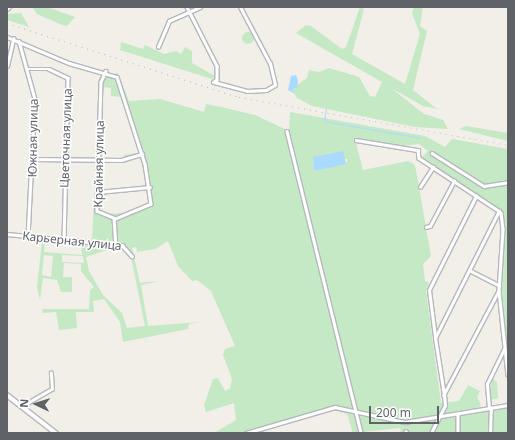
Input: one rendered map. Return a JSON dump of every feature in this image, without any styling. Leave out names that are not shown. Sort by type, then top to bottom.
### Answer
[{"type":"street","points":[[187,7],[217,66],[214,82],[246,91],[266,90],[275,85],[270,64],[240,7]]},
{"type":"street","points":[[158,47],[169,21],[200,7]]},
{"type":"street","points":[[7,37],[69,63],[106,71],[117,77],[122,87],[142,154],[150,187],[151,204],[115,219]]},
{"type":"street","points":[[7,66],[13,39]]},
{"type":"street","name":"Южная улица","points":[[19,41],[28,69],[35,100],[28,237]]},
{"type":"street","name":"Цветочная улица","points":[[28,69],[49,69],[68,78],[64,240]]},
{"type":"street","name":"Крайняя улица","points":[[106,71],[101,82],[97,212],[115,219],[116,244]]},
{"type":"street","points":[[287,131],[361,433]]},
{"type":"street","points":[[356,140],[418,150],[419,158],[499,211],[503,228],[499,290],[508,375]]},
{"type":"street","points":[[432,153],[484,186],[508,182]]},
{"type":"street","points":[[33,159],[99,161],[121,160],[142,154]]},
{"type":"street","points":[[420,187],[433,167]]},
{"type":"street","points":[[426,227],[430,226],[454,181]]},
{"type":"street","points":[[98,192],[150,187]]},
{"type":"street","points":[[431,433],[437,417],[445,406],[429,290],[476,196]]},
{"type":"street","points":[[435,338],[499,211]]},
{"type":"street","name":"Карьерная улица","points":[[7,234],[116,244],[128,247],[132,256]]},
{"type":"street","points":[[469,270],[499,285]]},
{"type":"street","points":[[444,395],[499,290]]},
{"type":"street","points":[[490,433],[490,408],[487,386],[505,349]]},
{"type":"street","points":[[22,406],[52,389],[52,373]]},
{"type":"street","points":[[7,395],[56,433]]},
{"type":"street","points":[[246,433],[326,409],[355,409],[405,422],[458,415],[508,405]]},
{"type":"street","points":[[458,415],[458,433]]},
{"type":"green space","points":[[47,7],[75,17],[67,26],[62,25],[37,14],[33,8]]},
{"type":"green space","points":[[360,7],[364,9],[352,54],[405,84],[420,34],[412,13],[414,7],[423,7],[420,26],[427,31],[413,90],[437,109],[423,106],[391,88],[424,114],[443,120],[448,129],[415,127],[312,106],[297,98],[292,89],[307,78],[309,70],[319,72],[329,68],[359,77],[370,96],[375,97],[382,82],[296,33],[306,25],[311,26],[342,49],[346,47]]},
{"type":"green space","points":[[21,13],[29,27],[7,20],[8,14]]},
{"type":"green space","points":[[246,32],[250,32],[254,38],[250,44],[246,44],[242,40],[242,36]]},
{"type":"green space","points":[[121,42],[143,49],[145,45],[164,54],[176,51],[181,54],[185,47],[192,51],[192,63],[215,76],[212,79],[120,50]]},
{"type":"green space","points":[[118,73],[129,101],[160,99],[204,112],[206,104],[255,115],[289,131],[290,112],[425,136],[445,147],[452,139],[508,149],[508,352],[502,302],[503,212],[421,158],[428,151],[419,144],[402,146],[359,139],[356,143],[363,170],[408,161],[414,164],[416,170],[431,256],[423,264],[425,281],[429,283],[426,291],[441,403],[459,401],[468,385],[480,391],[477,397],[481,405],[472,413],[508,407],[508,433],[401,433],[400,428],[353,433],[347,414],[333,410],[257,433],[214,433],[236,420],[234,403],[206,412],[204,405],[213,379],[218,378],[225,391],[230,388],[232,379],[223,355],[225,349],[235,346],[211,291],[197,280],[192,281],[178,266],[168,241],[155,249],[137,252],[136,247],[132,248],[140,283],[160,281],[141,285],[148,326],[202,322],[189,324],[188,329],[123,342],[120,322],[104,299],[93,301],[94,312],[76,312],[77,328],[59,330],[56,312],[43,313],[42,309],[89,309],[90,290],[94,287],[81,271],[81,264],[64,263],[63,277],[72,277],[72,292],[61,292],[57,280],[43,278],[40,300],[37,287],[42,242],[27,240],[29,236],[92,239],[96,162],[68,159],[96,159],[99,78]],"holes":[[[103,87],[111,88],[111,96],[123,97],[139,153],[124,155],[123,159],[101,159]],[[140,156],[148,187],[100,192],[100,163],[125,163]],[[313,158],[347,159],[347,162],[314,171]],[[148,190],[148,205],[122,213],[104,214],[103,210],[99,209],[100,195]],[[45,241],[81,244],[82,255],[44,252]],[[111,246],[125,247],[130,252],[145,326],[127,328],[122,313],[103,295],[89,271],[86,257],[110,249]],[[44,255],[53,256],[51,277],[42,275]],[[62,255],[83,256],[84,263],[62,262]]]},
{"type":"green space","points":[[466,126],[508,133],[508,141],[459,129]]},
{"type":"green space","points":[[492,378],[497,382],[498,398],[490,400]]},
{"type":"water","points":[[296,75],[298,80],[297,88],[292,89],[295,94],[288,90],[291,76]]},
{"type":"water","points":[[343,151],[346,164],[314,171],[313,157]]},
{"type":"waterway","points":[[326,108],[324,121],[420,138]]},
{"type":"waterway","points":[[489,410],[489,430]]},
{"type":"waterway","points":[[492,412],[492,433]]},
{"type":"waterway","points":[[456,416],[457,423]]},
{"type":"waterway","points":[[459,420],[460,433]]},
{"type":"railway","points":[[7,23],[239,97],[508,145]]}]
